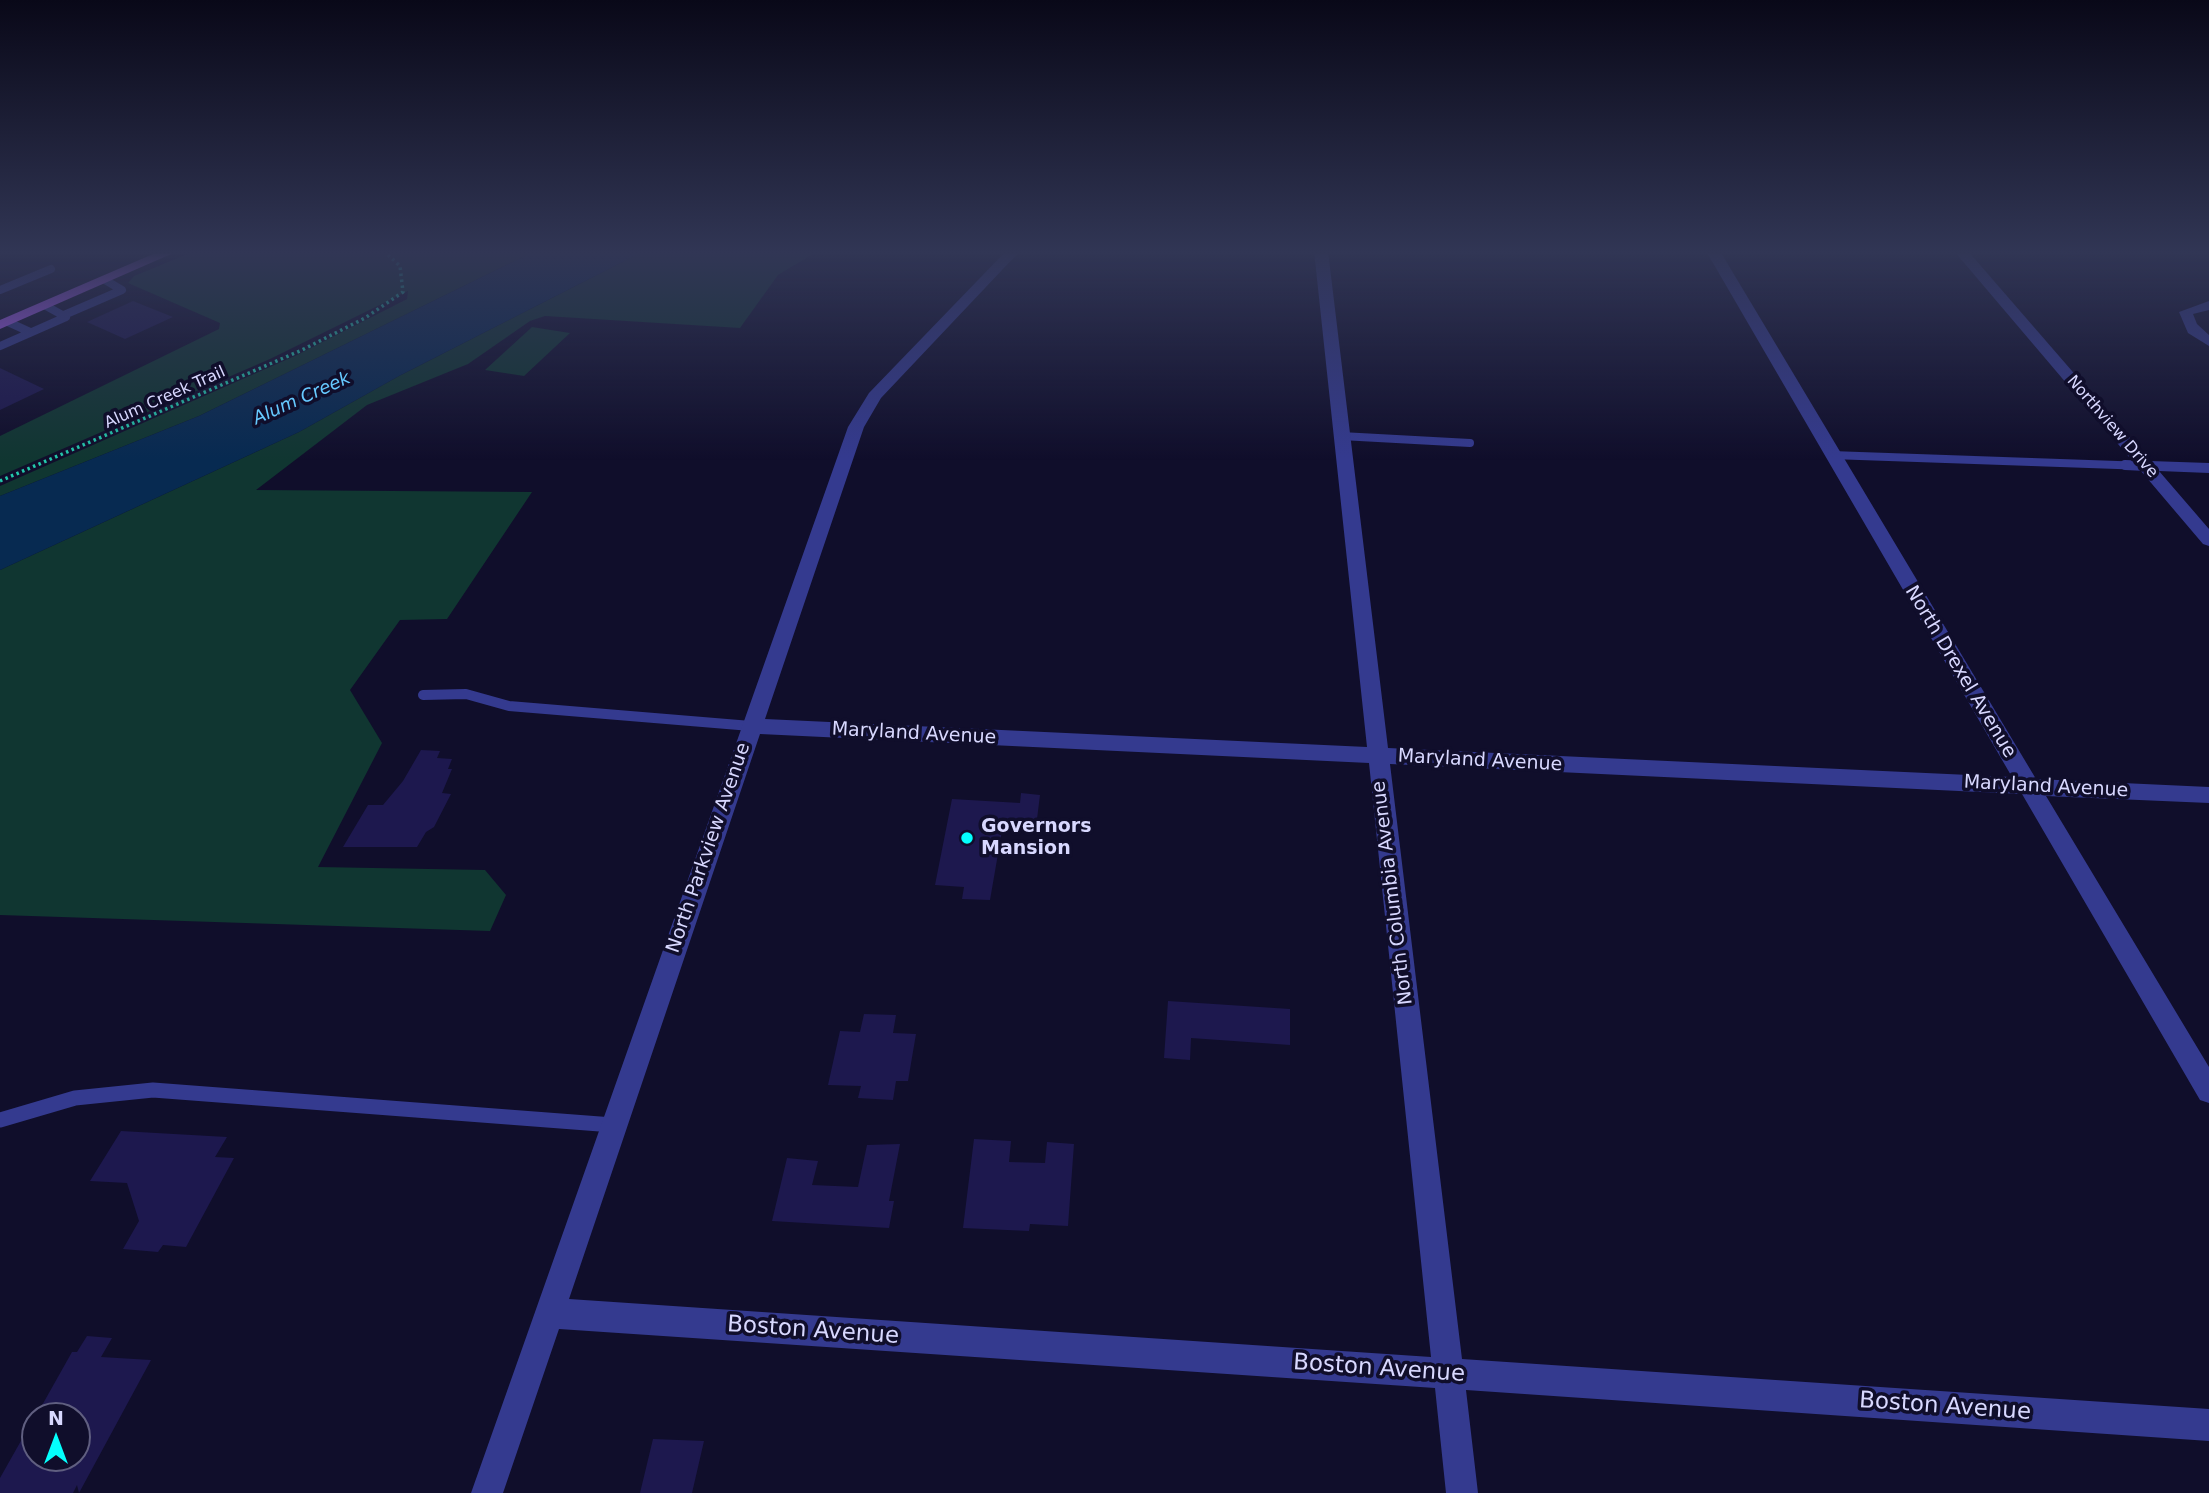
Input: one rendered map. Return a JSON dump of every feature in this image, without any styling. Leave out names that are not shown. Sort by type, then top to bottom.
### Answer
[{"type":"street","name":"North Parkview Avenue","points":[[487,1493],[823,517],[867,407],[948,321]]},
{"type":"street","name":"North Columbia Avenue","points":[[1329,321],[1462,1493]]},
{"type":"street","name":"North Drexel Avenue","points":[[1753,321],[2209,1091]]},
{"type":"street","name":"Northview Drive","points":[[2021,321],[2209,540]]},
{"type":"street","points":[[2187,321],[2209,342]]},
{"type":"street","points":[[2146,466],[2209,468]]},
{"type":"street","name":"Maryland Avenue","points":[[751,726],[2209,794]]},
{"type":"street","name":"Boston Avenue","points":[[549,1313],[2209,1425]]},
{"type":"lane","points":[[0,346],[53,321]]},
{"type":"lane","points":[[4,323],[30,332]]},
{"type":"lane","points":[[1341,436],[1471,443]]},
{"type":"lane","points":[[1831,455],[2146,466]]},
{"type":"lane","points":[[423,695],[466,694],[509,706],[751,726]]},
{"type":"lane","points":[[0,1120],[109,1090],[153,1090],[613,1125]]},
{"type":"path","name":"Alum Creek Trail","points":[[0,481],[88,446],[291,354],[357,321]]},
{"type":"green space","points":[[215,321],[348,321],[270,359],[0,476],[0,436],[219,329],[220,323]]},
{"type":"green space","points":[[364,321],[393,321],[199,416],[0,496],[0,486],[297,355]]},
{"type":"green space","points":[[507,321],[531,321],[468,364],[367,405],[256,490],[532,492],[447,619],[400,620],[350,690],[382,743],[318,867],[485,870],[506,895],[490,931],[0,915],[0,570],[299,432],[399,376]]},
{"type":"green space","points":[[621,321],[745,321],[740,328]]},
{"type":"green space","points":[[532,327],[570,333],[524,376],[485,370]]},
{"type":"water","name":"Alum Creek","points":[[393,321],[507,321],[399,376],[299,432],[0,570],[0,496],[199,416]]},
{"type":"building","points":[[90,321],[165,321],[125,339],[87,322]]},
{"type":"building","points":[[0,368],[44,389],[0,410]]},
{"type":"building","points":[[421,750],[440,751],[437,758],[452,759],[448,769],[452,769],[442,793],[451,794],[434,827],[426,832],[417,847],[343,847],[368,805],[383,805],[403,781]]},
{"type":"building","name":"Governors Mansion","points":[[1021,793],[1040,795],[1036,827],[1003,825],[990,900],[962,899],[964,887],[935,885],[952,799],[1020,803]]},
{"type":"building","points":[[1168,1001],[1290,1009],[1290,1045],[1191,1038],[1190,1060],[1164,1058]]},
{"type":"building","points":[[864,1014],[896,1015],[893,1033],[916,1034],[908,1081],[896,1081],[893,1100],[858,1098],[861,1086],[828,1085],[840,1031],[860,1032]]},
{"type":"building","points":[[121,1131],[227,1137],[215,1157],[234,1158],[186,1247],[163,1245],[158,1252],[123,1249],[139,1221],[127,1183],[90,1181]]},
{"type":"building","points":[[974,1139],[1011,1141],[1009,1162],[1045,1163],[1047,1142],[1074,1144],[1068,1226],[1030,1224],[1029,1231],[963,1228]]},
{"type":"building","points":[[900,1144],[889,1201],[894,1201],[889,1228],[772,1221],[787,1158],[818,1161],[812,1185],[858,1187],[867,1145]]},
{"type":"building","points":[[87,1336],[112,1338],[101,1357],[151,1360],[91,1471],[91,1402],[44,1402],[72,1352],[77,1352]]},
{"type":"building","points":[[653,1439],[704,1441],[692,1493],[640,1493]]},
{"type":"building","points":[[21,1441],[21,1472],[90,1472],[79,1493],[77,1485],[73,1493],[0,1493],[0,1478]]},
{"type":"place","name":"Governors Mansion","points":[[967,838]]}]
